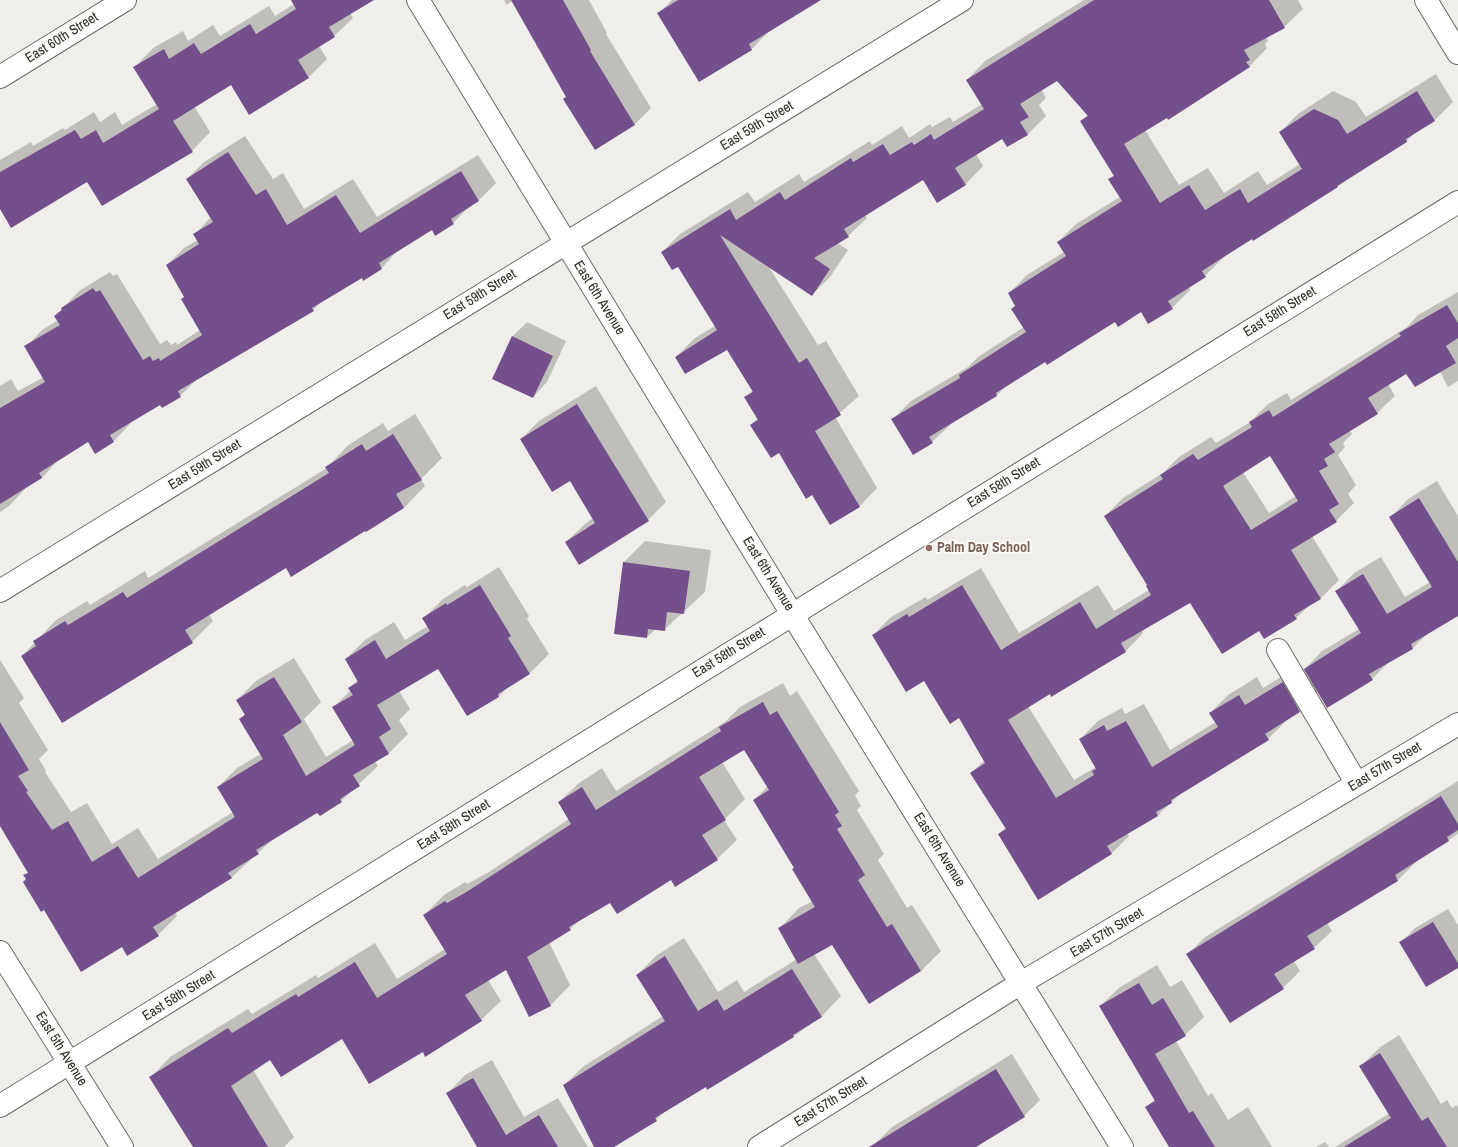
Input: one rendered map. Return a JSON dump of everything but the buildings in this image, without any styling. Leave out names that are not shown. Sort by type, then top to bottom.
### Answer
[{"type":"street","name":"East 60th Street","points":[[0,77],[125,0]]},
{"type":"street","name":"East 6th Avenue","points":[[418,0],[792,614],[1022,983],[1122,1147]]},
{"type":"street","name":"East 59th Street","points":[[0,591],[962,0]]},
{"type":"street","points":[[1426,0],[1458,53]]},
{"type":"street","name":"East 58th Street","points":[[0,1106],[1458,202]]},
{"type":"street","points":[[1278,650],[1357,784]]},
{"type":"street","name":"East 57th Street","points":[[759,1147],[1022,983],[1458,724]]},
{"type":"street","name":"East 5th Avenue","points":[[0,952],[122,1147]]},
{"type":"place","name":"Palm Day School","points":[[929,548]]}]
